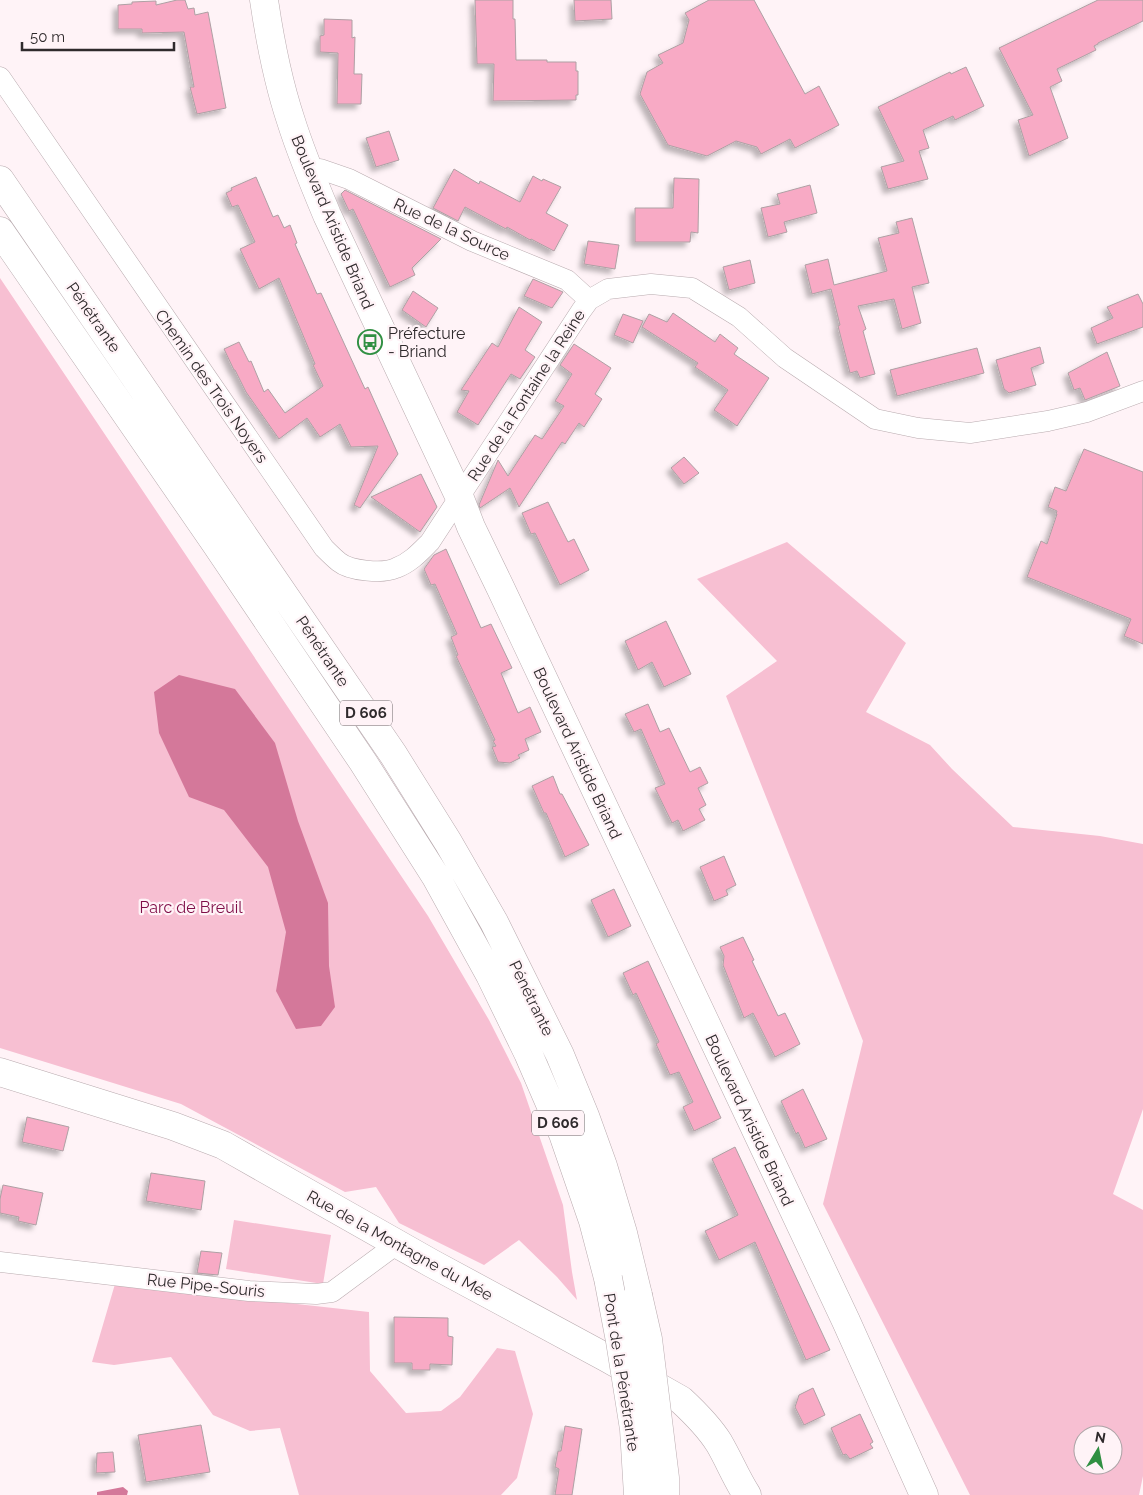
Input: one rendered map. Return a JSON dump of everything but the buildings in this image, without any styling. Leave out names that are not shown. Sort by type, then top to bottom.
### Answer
[{"type":"main road","name":"Boulevard Aristide Briand","points":[[264,0],[273,52],[290,121],[309,173],[348,261],[459,496],[471,528],[885,1406],[919,1492]]},
{"type":"main road","name":"Pénétrante","points":[[0,180],[394,754],[448,842],[480,898],[560,1055],[585,1116],[615,1202],[638,1295]]},
{"type":"main road","name":"Pénétrante","points":[[0,231],[363,762],[436,877],[490,975],[528,1053],[559,1125],[593,1221],[608,1278]]},
{"type":"main road","name":"Rue de la Montagne du Mée","points":[[0,1072],[173,1126],[223,1145],[397,1244],[607,1358],[680,1400],[707,1426],[720,1444],[737,1490]]},
{"type":"main road","name":"Pont de la Pénétrante","points":[[608,1278],[634,1429],[638,1495]]},
{"type":"main road","name":"Pont de la Pénétrante","points":[[638,1295],[648,1340],[665,1478],[665,1495]]},
{"type":"street","name":"Chemin des Trois Noyers","points":[[0,77],[324,548],[340,563],[356,569],[380,572],[395,569],[412,560],[430,542],[459,496]]},
{"type":"street","name":"Rue de la Source","points":[[309,173],[320,169],[349,179],[472,241],[567,280],[589,300]]},
{"type":"street","name":"Rue de la Fontaine la Reine","points":[[459,496],[589,300],[608,290],[650,284],[692,288],[738,317],[785,358],[875,419],[918,428],[970,433],[1048,421],[1088,412],[1143,392]]},
{"type":"street","name":"Rue Pipe-Souris","points":[[0,1262],[249,1291],[316,1294],[332,1292],[397,1244]]},
{"type":"green space","name":"Parc de Breuil","points":[[0,278],[428,916],[489,1020],[521,1083],[563,1205],[577,1300],[557,1277],[519,1240],[484,1265],[399,1223],[376,1187],[345,1192],[181,1104],[0,1048]]},
{"type":"green space","points":[[787,542],[906,643],[866,712],[930,745],[952,769],[1013,827],[1100,836],[1143,844],[1143,1109],[1113,1194],[1143,1210],[1143,1476],[1139,1495],[970,1495],[823,1204],[863,1041],[726,696],[777,661],[697,579]]},
{"type":"green space","points":[[234,1220],[331,1235],[323,1284],[226,1269]]},
{"type":"green space","points":[[115,1284],[369,1312],[370,1371],[406,1413],[441,1411],[460,1397],[497,1348],[515,1351],[533,1414],[517,1478],[501,1495],[299,1495],[280,1428],[250,1431],[213,1415],[171,1357],[114,1365],[92,1362]]},
{"type":"shaded area","points":[[179,675],[235,689],[275,743],[298,821],[328,903],[329,966],[335,1007],[321,1026],[296,1029],[276,991],[286,932],[268,867],[224,810],[189,797],[159,733],[154,692]]},
{"type":"shaded area","points":[[123,1487],[128,1491],[127,1495],[97,1495],[97,1492]]},
{"type":"place","name":"Préfecture - Briand","points":[[370,342]]}]
